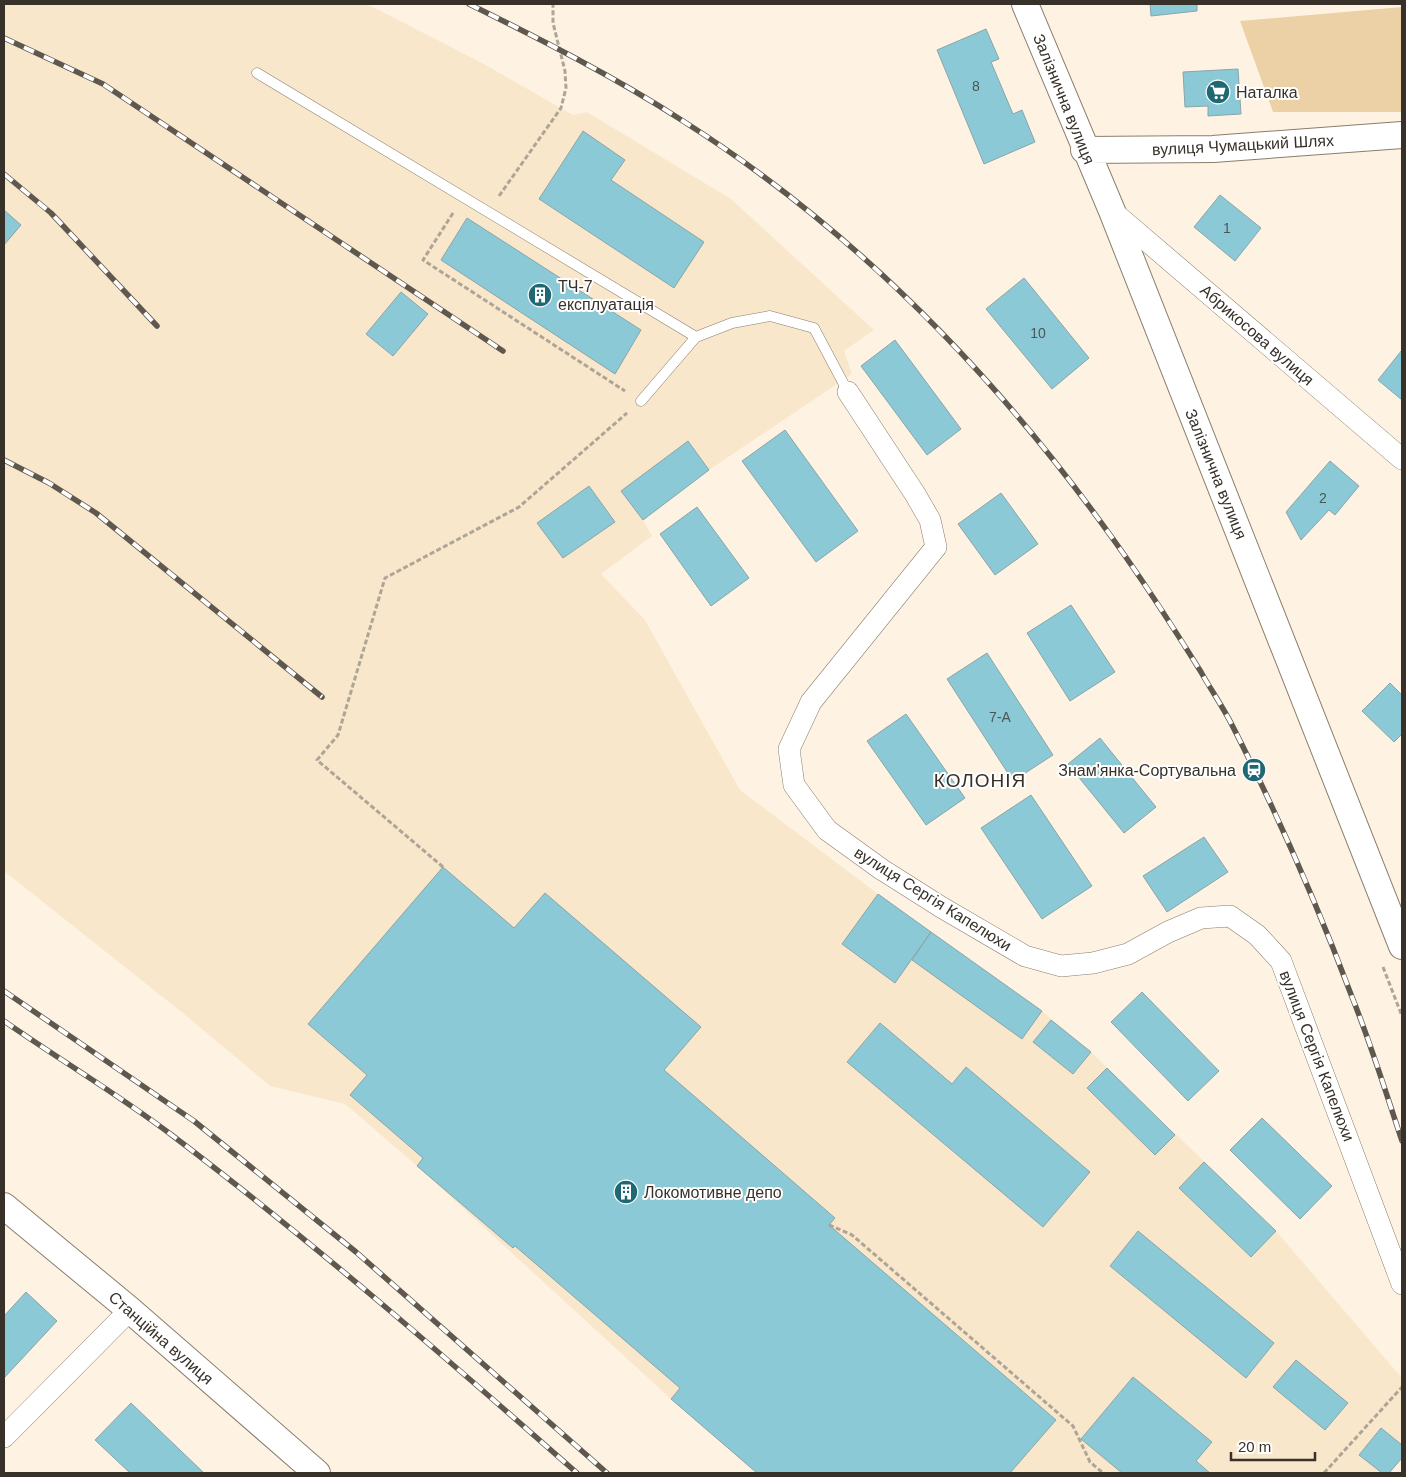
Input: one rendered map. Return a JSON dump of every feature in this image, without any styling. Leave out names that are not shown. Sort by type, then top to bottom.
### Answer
[{"type":"street","name":"Залізнична вулиця","points":[[1024,4],[1084,150],[1112,211],[1402,946]]},
{"type":"street","name":"вулиця Чумацький Шлях","points":[[1084,150],[1213,149],[1402,135]]},
{"type":"street","name":"Абрикосова вулиця","points":[[1112,211],[1402,459]]},
{"type":"street","name":"вулиця Сергія Капелюхи","points":[[848,392],[930,520],[936,547],[811,702],[789,748],[794,785],[827,830],[941,907],[1024,956],[1061,966],[1093,964],[1128,954],[1201,918],[1230,916],[1257,935],[1281,960],[1402,1284]]},
{"type":"street","name":"Станційна вулиця","points":[[4,1206],[130,1310],[316,1473]]},
{"type":"street","points":[[4,1437],[130,1310]]},
{"type":"lane","points":[[257,73],[696,337]]},
{"type":"lane","points":[[640,401],[696,337],[732,323],[770,316],[814,328],[848,392]]},
{"type":"path","points":[[443,868],[317,760],[338,735],[385,578],[519,506],[640,401]]},
{"type":"path","points":[[829,1225],[852,1235],[1073,1426],[1090,1462],[1103,1473]]},
{"type":"path","points":[[1324,1473],[1402,1387]]},
{"type":"shaded area","points":[[4,4],[364,4],[375,8],[484,64],[573,115],[587,112],[731,199],[874,330],[844,351],[852,374],[709,470],[643,520],[652,536],[601,574],[645,620],[740,790],[878,894],[1042,1011],[1091,1052],[1276,1231],[1402,1378],[1402,1456],[1389,1473],[757,1473],[671,1399],[417,1166],[345,1104],[270,1086],[184,1014],[4,871]]},
{"type":"shaded area","points":[[1402,7],[1402,112],[1273,112],[1240,21]]},
{"type":"building","points":[[1150,4],[1197,4],[1197,11],[1151,16]]},
{"type":"building","points":[[986,29],[999,59],[991,62],[1013,114],[1022,110],[1035,142],[984,164],[937,50]]},
{"type":"building","points":[[1238,69],[1241,114],[1208,116],[1208,106],[1185,107],[1183,72]]},
{"type":"building","points":[[583,131],[625,160],[611,180],[704,242],[674,288],[539,199]]},
{"type":"building","points":[[1220,195],[1261,228],[1235,261],[1194,227]]},
{"type":"building","points":[[4,210],[21,225],[4,245]]},
{"type":"building","name":"ТЧ-7 експлуатація","points":[[467,218],[641,330],[615,374],[441,260]]},
{"type":"building","points":[[1024,278],[1089,358],[1052,389],[986,309]]},
{"type":"building","points":[[401,292],[428,314],[393,356],[366,334]]},
{"type":"building","points":[[895,340],[961,429],[927,455],[861,366]]},
{"type":"building","points":[[1402,350],[1402,400],[1378,380]]},
{"type":"building","points":[[785,430],[858,531],[816,562],[742,461]]},
{"type":"building","points":[[688,441],[709,470],[643,520],[621,491]]},
{"type":"building","points":[[1330,461],[1359,486],[1335,515],[1329,510],[1301,540],[1286,512]]},
{"type":"building","points":[[589,486],[615,522],[563,558],[537,523]]},
{"type":"building","points":[[1001,493],[1038,544],[995,575],[958,524]]},
{"type":"building","points":[[697,507],[749,578],[711,606],[660,534]]},
{"type":"building","points":[[1071,605],[1115,672],[1070,701],[1027,633]]},
{"type":"building","points":[[987,653],[1053,755],[1013,781],[947,679]]},
{"type":"building","points":[[1390,683],[1402,695],[1402,734],[1394,742],[1362,711]]},
{"type":"building","points":[[906,714],[965,798],[926,825],[867,741]]},
{"type":"building","points":[[1100,738],[1156,807],[1124,833],[1068,764]]},
{"type":"building","points":[[1031,795],[1092,886],[1042,919],[981,828]]},
{"type":"building","points":[[1204,837],[1228,872],[1167,912],[1143,876]]},
{"type":"building","name":"Локомотивне депо","points":[[443,867],[514,928],[545,893],[701,1027],[664,1070],[835,1218],[829,1225],[1056,1420],[1010,1473],[757,1473],[671,1399],[680,1388],[515,1246],[513,1248],[417,1166],[423,1158],[350,1095],[367,1075],[308,1024]]},
{"type":"building","points":[[878,894],[931,932],[895,983],[842,944]]},
{"type":"building","points":[[931,932],[1042,1011],[1022,1039],[912,960]]},
{"type":"building","points":[[1142,992],[1219,1071],[1188,1101],[1111,1022]]},
{"type":"building","points":[[1051,1020],[1091,1052],[1073,1074],[1033,1042]]},
{"type":"building","points":[[880,1023],[952,1084],[966,1067],[1090,1172],[1043,1227],[847,1062]]},
{"type":"building","points":[[1107,1068],[1175,1135],[1155,1155],[1087,1088]]},
{"type":"building","points":[[1262,1118],[1332,1186],[1300,1219],[1230,1150]]},
{"type":"building","points":[[1204,1162],[1276,1231],[1251,1257],[1179,1188]]},
{"type":"building","points":[[1138,1231],[1274,1343],[1246,1378],[1110,1266]]},
{"type":"building","points":[[26,1292],[57,1321],[4,1378],[4,1316]]},
{"type":"building","points":[[1296,1360],[1348,1403],[1325,1430],[1273,1387]]},
{"type":"building","points":[[1133,1377],[1212,1442],[1196,1461],[1210,1473],[1122,1473],[1081,1439]]},
{"type":"building","points":[[131,1403],[204,1473],[130,1473],[95,1440]]},
{"type":"building","points":[[1381,1428],[1402,1445],[1402,1458],[1389,1473],[1382,1473],[1359,1455]]},
{"type":"railway","points":[[469,4],[551,45],[631,89],[745,163],[805,209],[863,257],[918,309],[970,363],[1068,478],[1125,555],[1180,638],[1228,718],[1249,758],[1281,825],[1325,928],[1366,1033],[1402,1141]]},
{"type":"railway","points":[[4,38],[103,84],[503,351]]},
{"type":"railway","points":[[4,174],[51,213],[157,326]]},
{"type":"railway","points":[[4,460],[49,483],[96,513],[322,697]]},
{"type":"railway","points":[[4,991],[194,1121],[356,1252],[607,1473]]},
{"type":"railway","points":[[4,1021],[132,1106],[277,1217],[478,1386],[577,1473]]},
{"type":"place","name":"Наталка","points":[[1218,92]]},
{"type":"place","name":"ТЧ-7 експлуатація","points":[[540,295]]},
{"type":"place","name":"Знам'янка-Сортувальна","points":[[1254,770]]},
{"type":"place","name":"Локомотивне депо","points":[[626,1192]]},
{"type":"district","name":"КОЛОНІЯ","points":[[980,780]]}]
